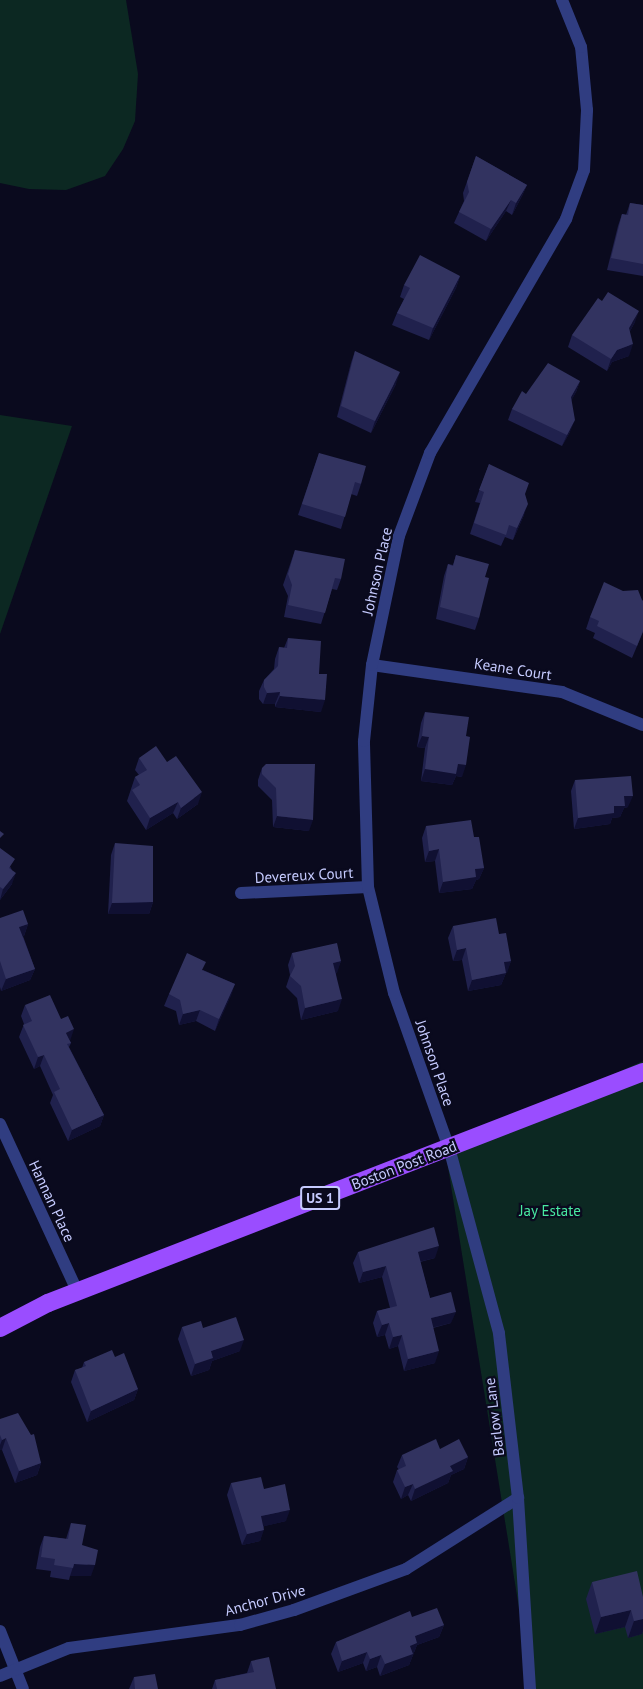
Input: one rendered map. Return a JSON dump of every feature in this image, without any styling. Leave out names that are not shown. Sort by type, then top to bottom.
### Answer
[{"type":"main road","name":"Boston Post Road","points":[[0,1328],[77,1291],[643,1072]]},
{"type":"street","name":"Johnson Place","points":[[448,1148],[394,993],[368,887],[364,741],[372,665],[399,537],[430,453],[566,219],[584,170],[588,110],[581,47],[562,0]]},
{"type":"street","name":"Keane Court","points":[[372,665],[562,692],[643,725]]},
{"type":"street","name":"Devereux Court","points":[[241,893],[368,887]]},
{"type":"street","name":"Hannan Place","points":[[0,1124],[77,1291]]},
{"type":"street","name":"Barlow Lane","points":[[448,1148],[499,1333],[518,1498],[530,1689]]},
{"type":"street","name":"Anchor Drive","points":[[0,1676],[69,1648],[240,1625],[294,1610],[406,1569],[518,1498]]},
{"type":"street","points":[[0,1631],[23,1689]]},
{"type":"green space","points":[[0,0],[126,0],[138,74],[135,121],[123,149],[105,176],[66,190],[29,189],[0,183]]},
{"type":"green space","points":[[0,415],[72,426],[0,634]]},
{"type":"green space","name":"Jay Estate","points":[[643,1061],[643,1689],[532,1689],[442,1130],[448,1148]]},
{"type":"building","points":[[476,156],[527,185],[516,203],[511,200],[491,229],[459,212],[469,192],[467,182]]},
{"type":"building","points":[[630,203],[643,205],[643,264],[611,258],[622,214],[628,215]]},
{"type":"building","points":[[420,255],[460,276],[433,328],[397,313],[410,288],[404,285]]},
{"type":"building","points":[[608,292],[639,311],[629,328],[633,344],[617,350],[611,359],[572,335],[598,298],[602,301]]},
{"type":"building","points":[[355,351],[400,372],[375,421],[341,406]]},
{"type":"building","points":[[548,363],[580,381],[571,397],[575,420],[567,435],[512,409],[522,391],[526,394]]},
{"type":"building","points":[[319,453],[366,466],[361,484],[355,482],[345,517],[302,504]]},
{"type":"building","points":[[489,464],[529,483],[525,494],[528,504],[517,528],[509,525],[506,535],[474,523],[484,492],[479,490]]},
{"type":"building","points":[[295,550],[345,559],[341,579],[335,578],[325,613],[288,605],[292,585],[288,574]]},
{"type":"building","points":[[456,555],[489,564],[485,577],[489,578],[479,618],[440,607],[448,564],[453,566]]},
{"type":"building","points":[[604,582],[623,591],[638,590],[643,601],[643,631],[637,646],[597,626],[599,621],[590,617]]},
{"type":"building","points":[[288,638],[321,641],[319,674],[327,674],[325,700],[280,696],[280,692],[267,693],[264,680],[278,666],[279,647],[287,648]]},
{"type":"building","points":[[425,712],[469,717],[466,736],[470,737],[466,765],[458,764],[456,774],[425,769],[429,737],[422,736]]},
{"type":"building","points":[[156,746],[167,762],[176,756],[202,792],[181,808],[178,802],[150,818],[132,790],[140,785],[135,777],[147,770],[139,758]]},
{"type":"building","points":[[266,764],[315,764],[313,820],[277,816],[276,788],[262,774],[262,768]]},
{"type":"building","points":[[631,776],[633,796],[624,796],[625,806],[614,806],[614,813],[578,818],[575,780]]},
{"type":"building","points":[[471,820],[474,837],[479,837],[484,868],[475,869],[476,877],[443,882],[439,849],[429,851],[426,826]]},
{"type":"building","points":[[115,843],[153,846],[153,902],[112,903]]},
{"type":"building","points":[[0,848],[15,859],[9,868],[16,873],[3,889],[0,887]]},
{"type":"building","points":[[23,910],[28,924],[19,927],[35,969],[6,979],[0,961],[0,918]]},
{"type":"building","points":[[496,918],[499,934],[506,933],[511,961],[504,962],[506,973],[472,980],[466,948],[457,950],[453,926]]},
{"type":"building","points":[[337,943],[341,961],[333,963],[342,999],[305,1008],[301,986],[290,976],[295,966],[292,953]]},
{"type":"building","points":[[187,953],[206,962],[202,970],[235,984],[219,1019],[200,1010],[183,1014],[180,1000],[169,994]]},
{"type":"building","points":[[50,995],[61,1019],[68,1016],[74,1029],[66,1033],[71,1043],[67,1044],[104,1115],[72,1130],[54,1092],[60,1089],[44,1055],[38,1057],[23,1025],[32,1021],[25,1005]]},
{"type":"building","points":[[434,1227],[439,1246],[418,1252],[430,1298],[451,1292],[456,1312],[431,1318],[439,1351],[408,1359],[402,1335],[393,1337],[389,1323],[382,1325],[377,1311],[397,1306],[386,1266],[363,1272],[358,1252]]},
{"type":"building","points":[[236,1317],[244,1340],[211,1351],[213,1358],[195,1364],[182,1327],[201,1321],[203,1328]]},
{"type":"building","points":[[112,1350],[115,1357],[124,1353],[138,1389],[91,1411],[75,1370],[86,1366],[84,1362]]},
{"type":"building","points":[[18,1413],[31,1435],[34,1434],[41,1463],[19,1471],[6,1438],[2,1440],[0,1435],[0,1419]]},
{"type":"building","points":[[436,1439],[440,1449],[459,1439],[468,1457],[450,1466],[453,1471],[415,1489],[413,1484],[405,1487],[397,1470],[406,1466],[402,1455]]},
{"type":"building","points":[[261,1477],[264,1489],[285,1484],[290,1510],[261,1516],[264,1530],[247,1534],[231,1483]]},
{"type":"building","points":[[71,1523],[86,1525],[82,1545],[98,1550],[95,1565],[74,1564],[73,1568],[54,1565],[55,1559],[41,1557],[44,1536],[68,1539]]},
{"type":"building","points":[[637,1571],[643,1597],[643,1619],[634,1621],[631,1610],[601,1617],[592,1582]]},
{"type":"building","points":[[437,1608],[444,1625],[415,1636],[417,1643],[410,1646],[413,1654],[385,1664],[381,1655],[370,1659],[367,1652],[342,1661],[336,1642],[410,1611],[412,1617]]},
{"type":"building","points":[[269,1657],[276,1689],[217,1689],[215,1680],[254,1672],[251,1661]]},
{"type":"building","points":[[155,1674],[158,1689],[135,1689],[134,1677]]}]
